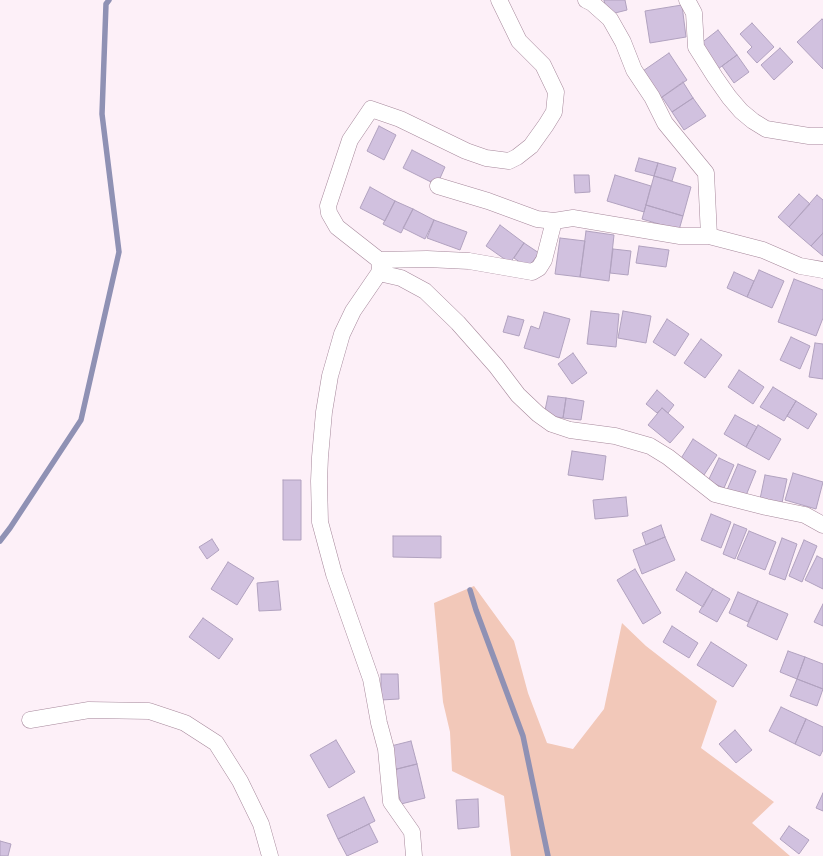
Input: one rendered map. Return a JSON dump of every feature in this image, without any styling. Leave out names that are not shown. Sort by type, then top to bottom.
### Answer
[{"type":"street","points":[[499,0],[519,41],[543,65],[556,92],[554,112],[546,125],[530,146],[517,157],[509,160],[486,158],[466,151],[400,119],[370,108],[350,140],[328,206],[329,213],[337,227],[379,266],[425,291],[458,323],[496,366],[518,395],[538,414],[552,424],[570,430],[615,436],[650,446],[668,457],[715,494],[806,515],[823,525]]},
{"type":"street","points":[[586,0],[592,3],[610,19],[623,42],[634,70],[652,97],[665,123],[706,173],[709,236]]},
{"type":"street","points":[[688,0],[694,12],[696,47],[729,98],[741,111],[766,129],[809,136],[823,136]]},
{"type":"street","points":[[438,186],[488,201],[537,219],[554,221],[573,218],[680,236],[709,236],[763,250],[800,266],[823,270]]},
{"type":"street","points":[[379,266],[427,259],[469,262],[532,272],[539,268],[544,260],[554,221]]},
{"type":"street","points":[[379,266],[353,311],[342,334],[330,376],[324,412],[320,457],[320,522],[334,574],[371,679],[379,723],[386,749],[391,802],[412,832],[414,856]]},
{"type":"street","points":[[30,720],[89,710],[150,710],[185,723],[216,743],[240,781],[261,824],[270,856]]},
{"type":"shaded area","points":[[474,586],[514,641],[528,693],[547,743],[573,749],[604,709],[622,623],[646,646],[717,701],[701,748],[774,802],[752,823],[790,856],[511,856],[504,796],[452,771],[450,732],[443,702],[434,603]]},
{"type":"building","points":[[604,0],[625,0],[627,10],[607,15]]},
{"type":"building","points":[[682,5],[686,37],[650,43],[645,11]]},
{"type":"building","points":[[822,19],[823,20],[823,69],[797,42]]},
{"type":"building","points":[[752,23],[774,47],[757,63],[747,52],[752,47],[740,34]]},
{"type":"building","points":[[718,30],[737,55],[718,69],[700,44]]},
{"type":"building","points":[[780,48],[793,62],[774,80],[761,65]]},
{"type":"building","points":[[669,53],[687,80],[658,100],[640,73]]},
{"type":"building","points":[[737,55],[749,72],[734,83],[722,66]]},
{"type":"building","points":[[683,82],[693,98],[672,112],[662,97]]},
{"type":"building","points":[[693,98],[706,116],[684,130],[672,112]]},
{"type":"building","points":[[379,126],[396,135],[384,160],[367,151]]},
{"type":"building","points":[[412,150],[445,167],[437,185],[403,168]]},
{"type":"building","points":[[639,158],[658,163],[654,176],[635,171]]},
{"type":"building","points":[[658,163],[676,168],[672,181],[654,176]]},
{"type":"building","points":[[574,175],[589,175],[590,192],[575,193]]},
{"type":"building","points":[[615,175],[651,186],[644,212],[607,201]]},
{"type":"building","points":[[654,176],[691,187],[683,216],[646,205]]},
{"type":"building","points":[[370,187],[395,201],[385,221],[360,208]]},
{"type":"building","points":[[799,194],[810,204],[789,227],[778,217]]},
{"type":"building","points":[[817,195],[823,200],[823,233],[811,246],[789,227]]},
{"type":"building","points":[[395,201],[413,209],[401,233],[383,224]]},
{"type":"building","points":[[646,205],[683,216],[679,230],[642,219]]},
{"type":"building","points":[[413,209],[434,220],[425,239],[403,228]]},
{"type":"building","points":[[434,220],[467,232],[460,250],[427,238]]},
{"type":"building","points":[[500,225],[524,243],[510,263],[486,246]]},
{"type":"building","points":[[586,231],[614,235],[609,281],[580,277]]},
{"type":"building","points":[[823,233],[823,256],[811,246]]},
{"type":"building","points":[[560,238],[585,241],[580,277],[555,274]]},
{"type":"building","points":[[524,243],[539,253],[528,268],[514,258]]},
{"type":"building","points":[[639,246],[669,250],[666,267],[636,263]]},
{"type":"building","points":[[613,249],[631,251],[628,275],[610,273]]},
{"type":"building","points":[[759,270],[784,281],[772,308],[747,297]]},
{"type":"building","points":[[734,272],[754,281],[747,297],[727,288]]},
{"type":"building","points":[[794,279],[823,290],[823,318],[816,336],[778,322]]},
{"type":"building","points":[[591,311],[619,314],[616,347],[587,344]]},
{"type":"building","points":[[623,311],[651,316],[646,343],[618,338]]},
{"type":"building","points":[[544,312],[570,319],[559,358],[524,348],[531,326],[539,329]]},
{"type":"building","points":[[508,316],[524,320],[519,336],[503,332]]},
{"type":"building","points":[[667,319],[689,334],[675,356],[653,342]]},
{"type":"building","points":[[791,337],[810,346],[800,369],[780,360]]},
{"type":"building","points":[[701,339],[722,355],[705,378],[684,363]]},
{"type":"building","points":[[815,343],[823,344],[823,379],[809,377]]},
{"type":"building","points":[[573,353],[587,373],[572,384],[558,364]]},
{"type":"building","points":[[739,370],[764,387],[753,404],[728,387]]},
{"type":"building","points":[[773,387],[796,401],[784,421],[760,407]]},
{"type":"building","points":[[657,390],[674,405],[668,413],[662,408],[657,413],[646,404]]},
{"type":"building","points":[[548,396],[566,398],[563,418],[544,415]]},
{"type":"building","points":[[566,398],[584,401],[581,420],[563,418]]},
{"type":"building","points":[[796,401],[817,414],[808,429],[787,416]]},
{"type":"building","points":[[662,408],[684,427],[670,443],[648,425]]},
{"type":"building","points":[[735,415],[757,427],[746,447],[724,434]]},
{"type":"building","points":[[758,425],[781,439],[769,460],[746,447]]},
{"type":"building","points":[[693,439],[717,455],[704,475],[680,460]]},
{"type":"building","points":[[572,451],[606,456],[603,480],[568,475]]},
{"type":"building","points":[[719,458],[734,465],[724,488],[708,481]]},
{"type":"building","points":[[738,464],[756,471],[745,498],[727,490]]},
{"type":"building","points":[[793,473],[823,482],[816,509],[785,500]]},
{"type":"building","points":[[765,475],[787,479],[782,503],[760,499]]},
{"type":"building","points":[[283,480],[301,480],[301,540],[283,540]]},
{"type":"building","points":[[626,497],[628,516],[595,519],[593,500]]},
{"type":"building","points":[[711,514],[731,522],[721,548],[701,540]]},
{"type":"building","points":[[734,524],[747,529],[735,559],[723,554]]},
{"type":"building","points":[[661,525],[665,537],[646,545],[642,533]]},
{"type":"building","points":[[749,531],[776,542],[765,570],[737,559]]},
{"type":"building","points":[[393,536],[441,536],[441,558],[393,557]]},
{"type":"building","points":[[665,537],[675,560],[642,574],[633,550]]},
{"type":"building","points":[[782,538],[797,544],[785,580],[769,574]]},
{"type":"building","points":[[212,539],[219,550],[207,559],[199,547]]},
{"type":"building","points":[[804,540],[817,546],[802,582],[789,576]]},
{"type":"building","points":[[817,556],[823,559],[823,589],[805,580]]},
{"type":"building","points":[[228,562],[254,578],[237,605],[211,589]]},
{"type":"building","points":[[635,569],[661,613],[643,624],[617,580]]},
{"type":"building","points":[[686,572],[713,589],[703,607],[676,590]]},
{"type":"building","points":[[278,581],[281,610],[259,611],[257,583]]},
{"type":"building","points":[[713,589],[730,599],[717,622],[699,612]]},
{"type":"building","points":[[738,592],[758,601],[748,622],[729,613]]},
{"type":"building","points":[[758,601],[788,614],[777,640],[747,626]]},
{"type":"building","points":[[823,604],[823,626],[814,622]]},
{"type":"building","points":[[203,618],[233,639],[219,659],[189,637]]},
{"type":"building","points":[[672,626],[698,643],[689,658],[663,642]]},
{"type":"building","points":[[711,642],[747,665],[733,687],[697,665]]},
{"type":"building","points":[[788,651],[805,657],[797,679],[780,672]]},
{"type":"building","points":[[805,657],[823,664],[823,689],[797,679]]},
{"type":"building","points":[[381,674],[398,674],[399,699],[381,700]]},
{"type":"building","points":[[797,679],[823,689],[817,706],[790,696]]},
{"type":"building","points":[[781,707],[806,719],[795,744],[769,731]]},
{"type":"building","points":[[806,719],[823,727],[823,750],[820,756],[795,744]]},
{"type":"building","points":[[735,730],[752,750],[736,763],[719,744]]},
{"type":"building","points":[[336,740],[355,772],[329,788],[310,755]]},
{"type":"building","points":[[411,741],[417,764],[393,770],[387,747]]},
{"type":"building","points":[[417,764],[425,798],[401,804],[393,770]]},
{"type":"building","points":[[823,793],[823,811],[816,808]]},
{"type":"building","points":[[364,797],[375,821],[338,839],[327,815]]},
{"type":"building","points":[[478,799],[479,827],[458,829],[456,800]]},
{"type":"building","points":[[369,824],[378,842],[347,856],[338,839]]},
{"type":"building","points":[[789,826],[809,840],[799,854],[780,839]]},
{"type":"building","points":[[0,841],[11,844],[8,856],[0,856]]},
{"type":"waterway","points":[[0,541],[81,420],[119,252],[102,114],[106,4],[109,0]]},
{"type":"waterway","points":[[470,590],[523,736],[548,856]]}]
